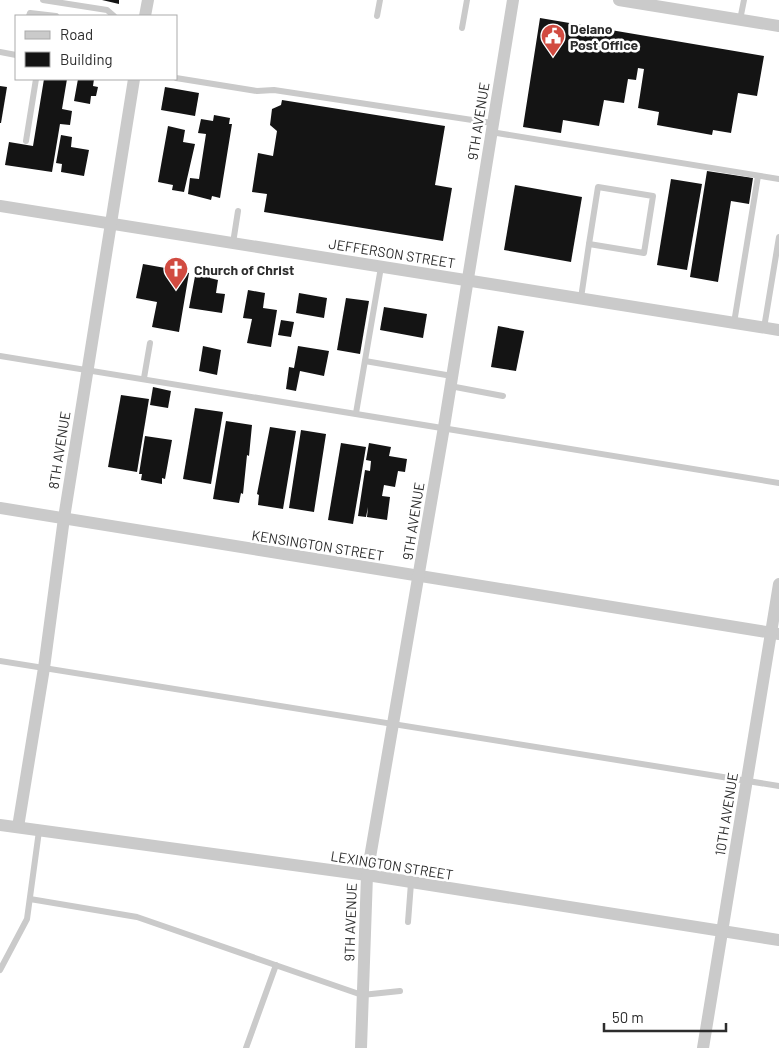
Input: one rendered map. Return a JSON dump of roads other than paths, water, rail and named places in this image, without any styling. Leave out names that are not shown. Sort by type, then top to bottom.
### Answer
[{"type":"street","points":[[145,15],[148,0]]},
{"type":"street","name":"9TH AVENUE","points":[[361,1048],[368,875],[392,723],[444,427],[512,0]]},
{"type":"street","points":[[619,0],[779,26]]},
{"type":"street","name":"8TH AVENUE","points":[[18,828],[44,668],[64,518],[134,80]]},
{"type":"street","name":"JEFFERSON STREET","points":[[0,206],[779,330]]},
{"type":"street","name":"KENSINGTON STREET","points":[[0,508],[775,634]]},
{"type":"street","name":"10TH AVENUE","points":[[703,1048],[747,781],[775,634],[779,584]]},
{"type":"street","name":"LEXINGTON STREET","points":[[0,824],[39,831],[368,875],[779,940]]},
{"type":"lane","points":[[43,0],[107,10],[113,15]]},
{"type":"lane","points":[[377,16],[380,0]]},
{"type":"lane","points":[[462,28],[467,0]]},
{"type":"lane","points":[[740,20],[744,0]]},
{"type":"lane","points":[[29,15],[30,13],[47,15]]},
{"type":"lane","points":[[0,52],[15,55]]},
{"type":"lane","points":[[178,78],[257,91],[274,90],[492,127],[779,180]]},
{"type":"lane","points":[[26,141],[36,80]]},
{"type":"lane","points":[[734,323],[758,176]]},
{"type":"lane","points":[[581,298],[589,244],[598,188],[653,196],[644,252],[589,244]]},
{"type":"lane","points":[[232,243],[238,211]]},
{"type":"lane","points":[[764,328],[779,237]]},
{"type":"lane","points":[[356,413],[381,267]]},
{"type":"lane","points":[[144,378],[150,343]]},
{"type":"lane","points":[[0,356],[779,483]]},
{"type":"lane","points":[[365,361],[451,381],[503,396]]},
{"type":"lane","points":[[0,661],[779,786]]},
{"type":"lane","points":[[0,970],[27,919],[39,831]]},
{"type":"lane","points":[[408,922],[412,883]]},
{"type":"lane","points":[[30,899],[137,917],[362,995],[400,991]]},
{"type":"lane","points":[[246,1048],[276,965]]},
{"type":"place","name":"Delano Post Office","points":[[553,57]]},
{"type":"place","name":"Church of Christ","points":[[176,290]]}]
